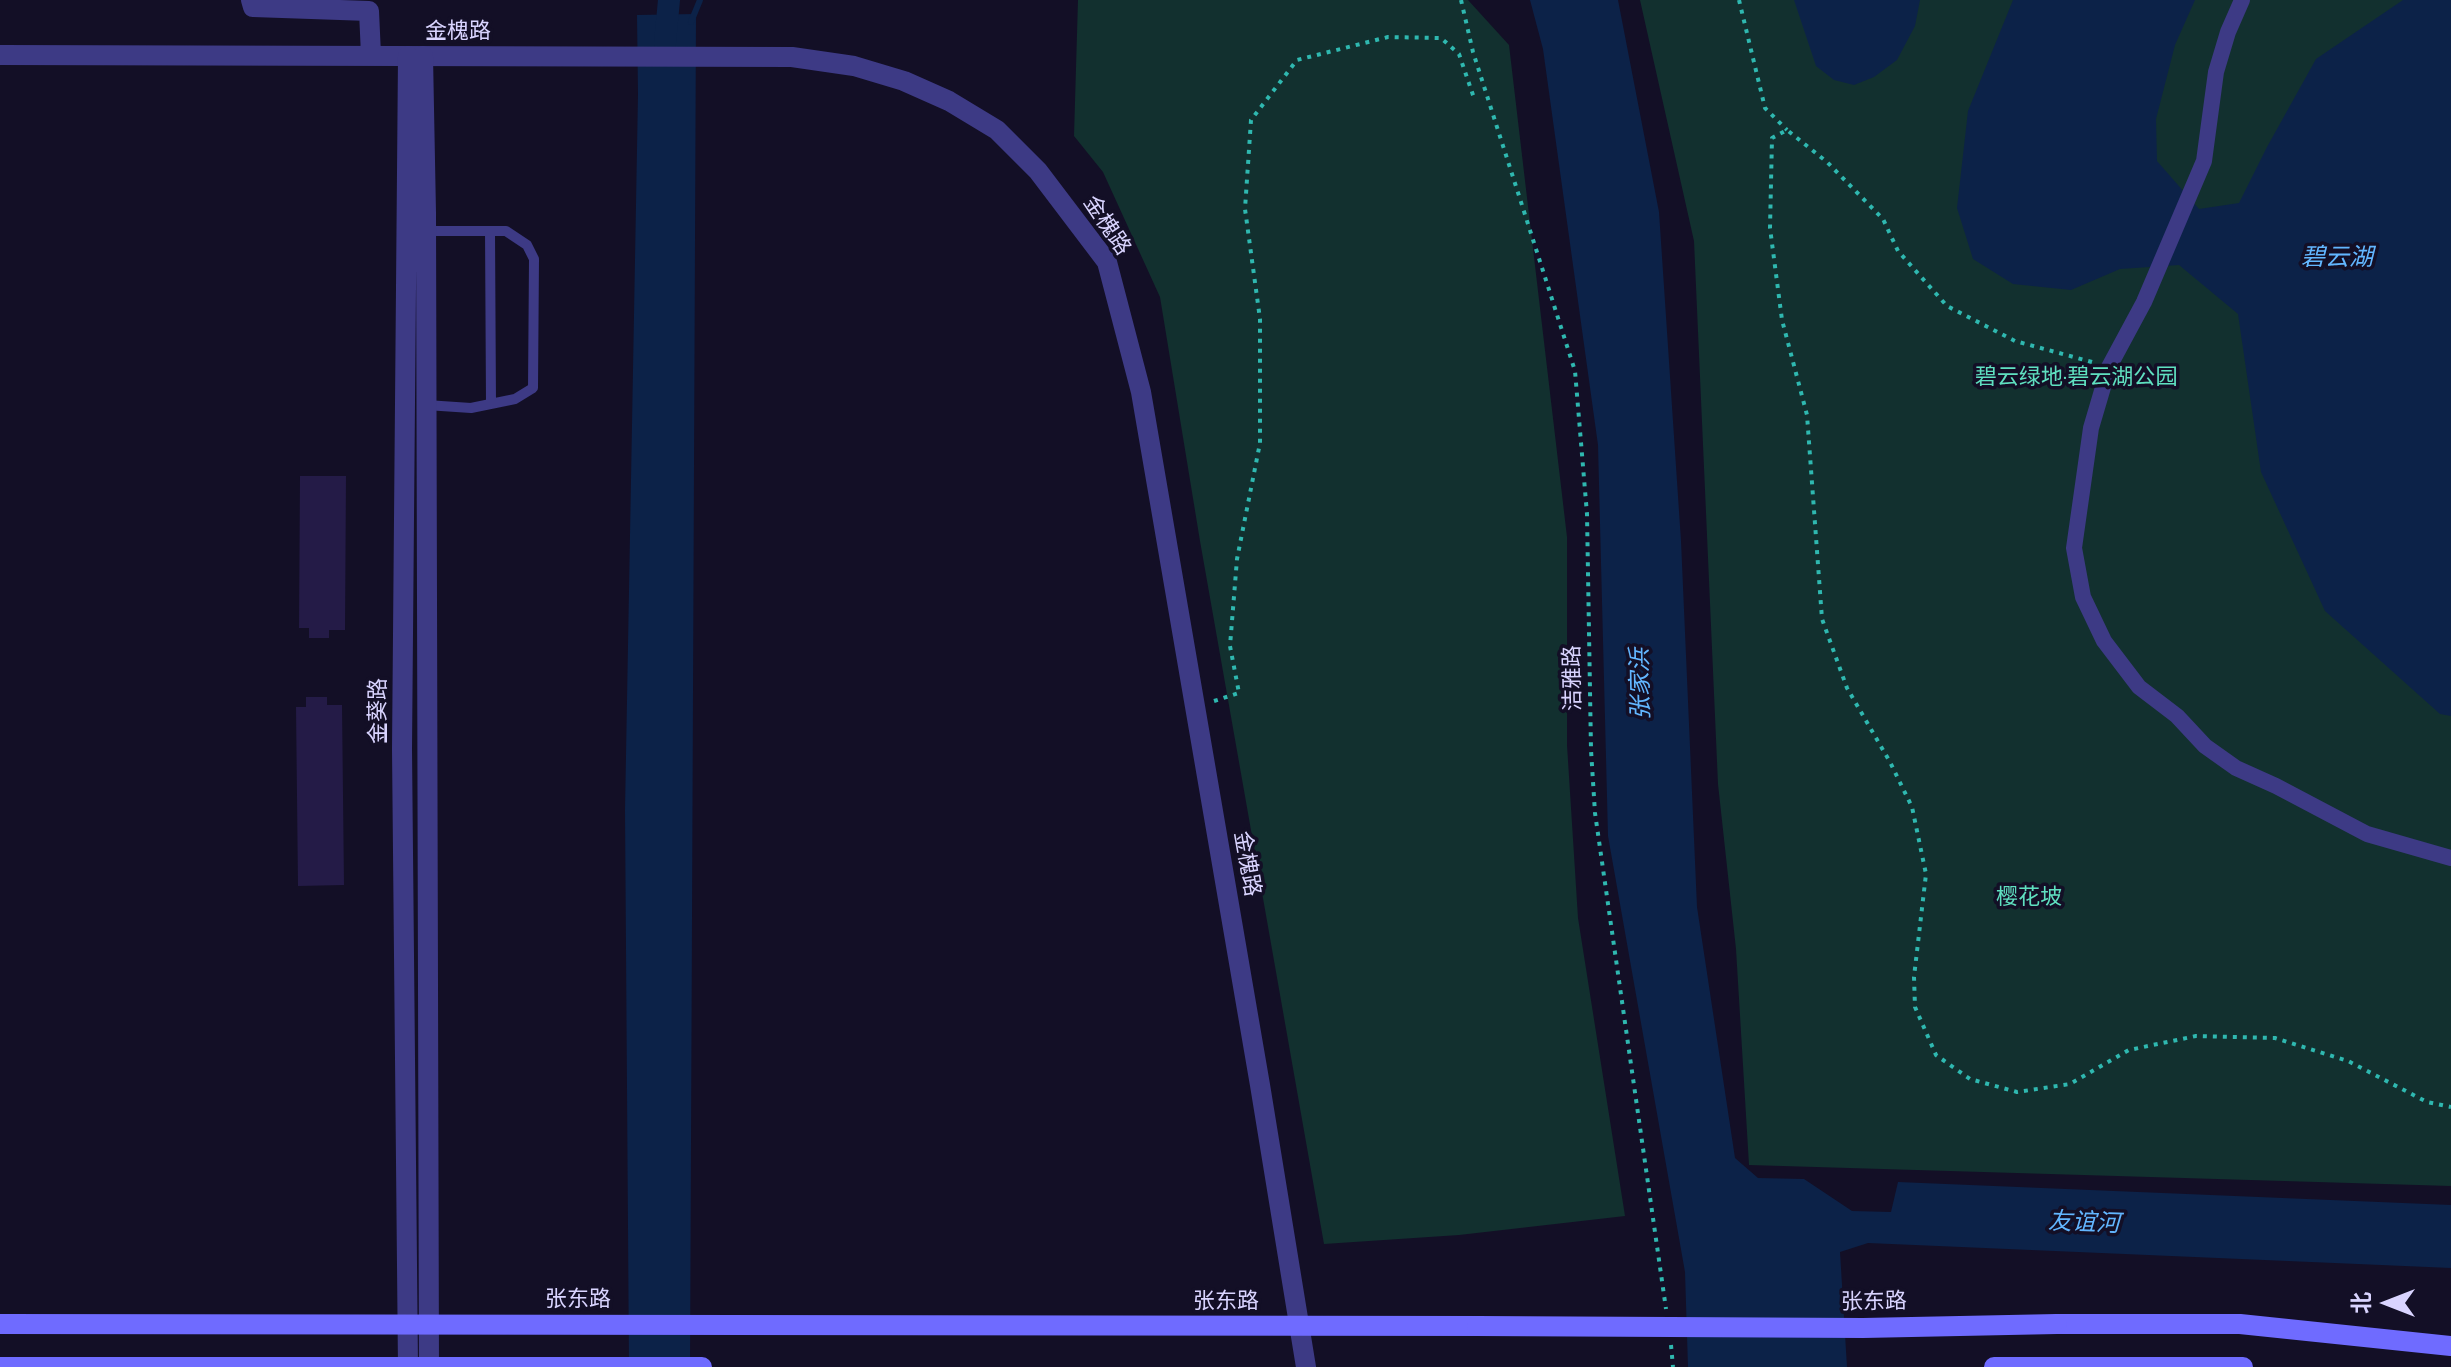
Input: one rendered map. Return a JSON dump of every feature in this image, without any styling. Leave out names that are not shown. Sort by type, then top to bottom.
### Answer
[{"type":"main road","name":"张东路","points":[[0,1324],[1863,1328],[2240,1324],[2451,1346]]},
{"type":"main road","points":[[0,1367],[702,1367]]},
{"type":"main road","points":[[1994,1367],[2243,1367]]},
{"type":"street","points":[[251,0],[253,7],[369,11],[371,55]]},
{"type":"street","points":[[2242,0],[2216,72],[2204,161],[2144,302],[2109,367],[2091,428],[2074,548],[2083,597],[2104,641],[2139,687],[2177,716],[2205,746],[2236,768],[2367,834],[2451,858]]},
{"type":"street","name":"金槐路","points":[[0,55],[792,57],[854,66],[904,81],[949,101],[997,130],[1038,171],[1107,262],[1141,392],[1306,1367]]},
{"type":"street","name":"金葵路","points":[[408,1366],[418,1324],[426,405],[426,231],[416,56]]},
{"type":"street","name":"金葵路","points":[[416,56],[402,749],[418,1324],[429,1367]]},
{"type":"lane","points":[[426,231],[506,231],[527,245],[534,259],[533,388],[515,399],[471,408],[426,405]]},
{"type":"lane","points":[[490,231],[491,404]]},
{"type":"path","name":"洁雅路","points":[[1461,0],[1473,52],[1575,371],[1587,514],[1595,813],[1667,1316]]},
{"type":"path","points":[[1739,0],[1765,108],[1827,162],[1883,219],[1898,251],[1947,306],[2015,341],[2109,367]]},
{"type":"path","points":[[1195,707],[1239,693],[1230,646],[1234,588],[1260,443],[1260,319],[1245,209],[1251,120],[1297,60],[1388,37],[1441,38],[1459,54],[1474,98]]},
{"type":"path","points":[[1787,130],[1772,138],[1770,228],[1782,320],[1807,415],[1822,619],[1847,688],[1912,807],[1926,874],[1914,977],[1915,1007],[1936,1055],[1970,1079],[2017,1092],[2070,1084],[2129,1050],[2196,1036],[2275,1038],[2348,1061],[2427,1102],[2451,1107]]},
{"type":"path","points":[[1669,1332],[1673,1367]]},
{"type":"green space","points":[[1078,0],[1468,0],[1509,45],[1567,537],[1567,745],[1578,918],[1625,1216],[1459,1235],[1324,1244],[1160,297],[1103,172],[1074,136]]},
{"type":"green space","name":"碧云绿地·碧云湖公园","points":[[1640,0],[2451,0],[2451,1186],[1749,1165],[1736,949],[1718,784],[1694,241]]},
{"type":"water","points":[[1530,0],[1618,0],[1659,212],[1681,541],[1697,907],[1735,1158],[1758,1178],[1804,1179],[1852,1211],[1891,1212],[1898,1182],[2451,1205],[2451,1268],[1868,1243],[1840,1252],[1847,1367],[1688,1367],[1685,1272],[1608,836],[1598,445],[1543,49]]},
{"type":"water","points":[[1794,0],[1920,0],[1915,26],[1897,60],[1874,77],[1854,85],[1834,80],[1816,66]]},
{"type":"water","name":"碧云湖","points":[[2013,0],[2195,0],[2175,45],[2156,119],[2157,161],[2199,209],[2239,203],[2316,59],[2403,0],[2451,0],[2451,716],[2440,714],[2325,611],[2261,472],[2238,314],[2179,265],[2120,269],[2071,290],[2013,284],[1973,259],[1957,208],[1968,111]]},
{"type":"water","points":[[696,14],[690,1367],[629,1367],[625,810],[637,15]]},
{"type":"building","points":[[300,476],[346,476],[345,630],[329,630],[329,638],[309,638],[309,628],[299,628]]},
{"type":"building","points":[[306,697],[327,697],[327,705],[342,705],[344,885],[298,886],[296,707],[306,707]]},
{"type":"waterway","points":[[665,43],[669,0]]},
{"type":"waterway","points":[[691,22],[700,0]]},
{"type":"water label","name":"张家浜","points":[[1642,684]]},
{"type":"water label","name":"友谊河","points":[[2084,1224]]},
{"type":"park label","name":"樱花坡","points":[[2029,898]]}]
